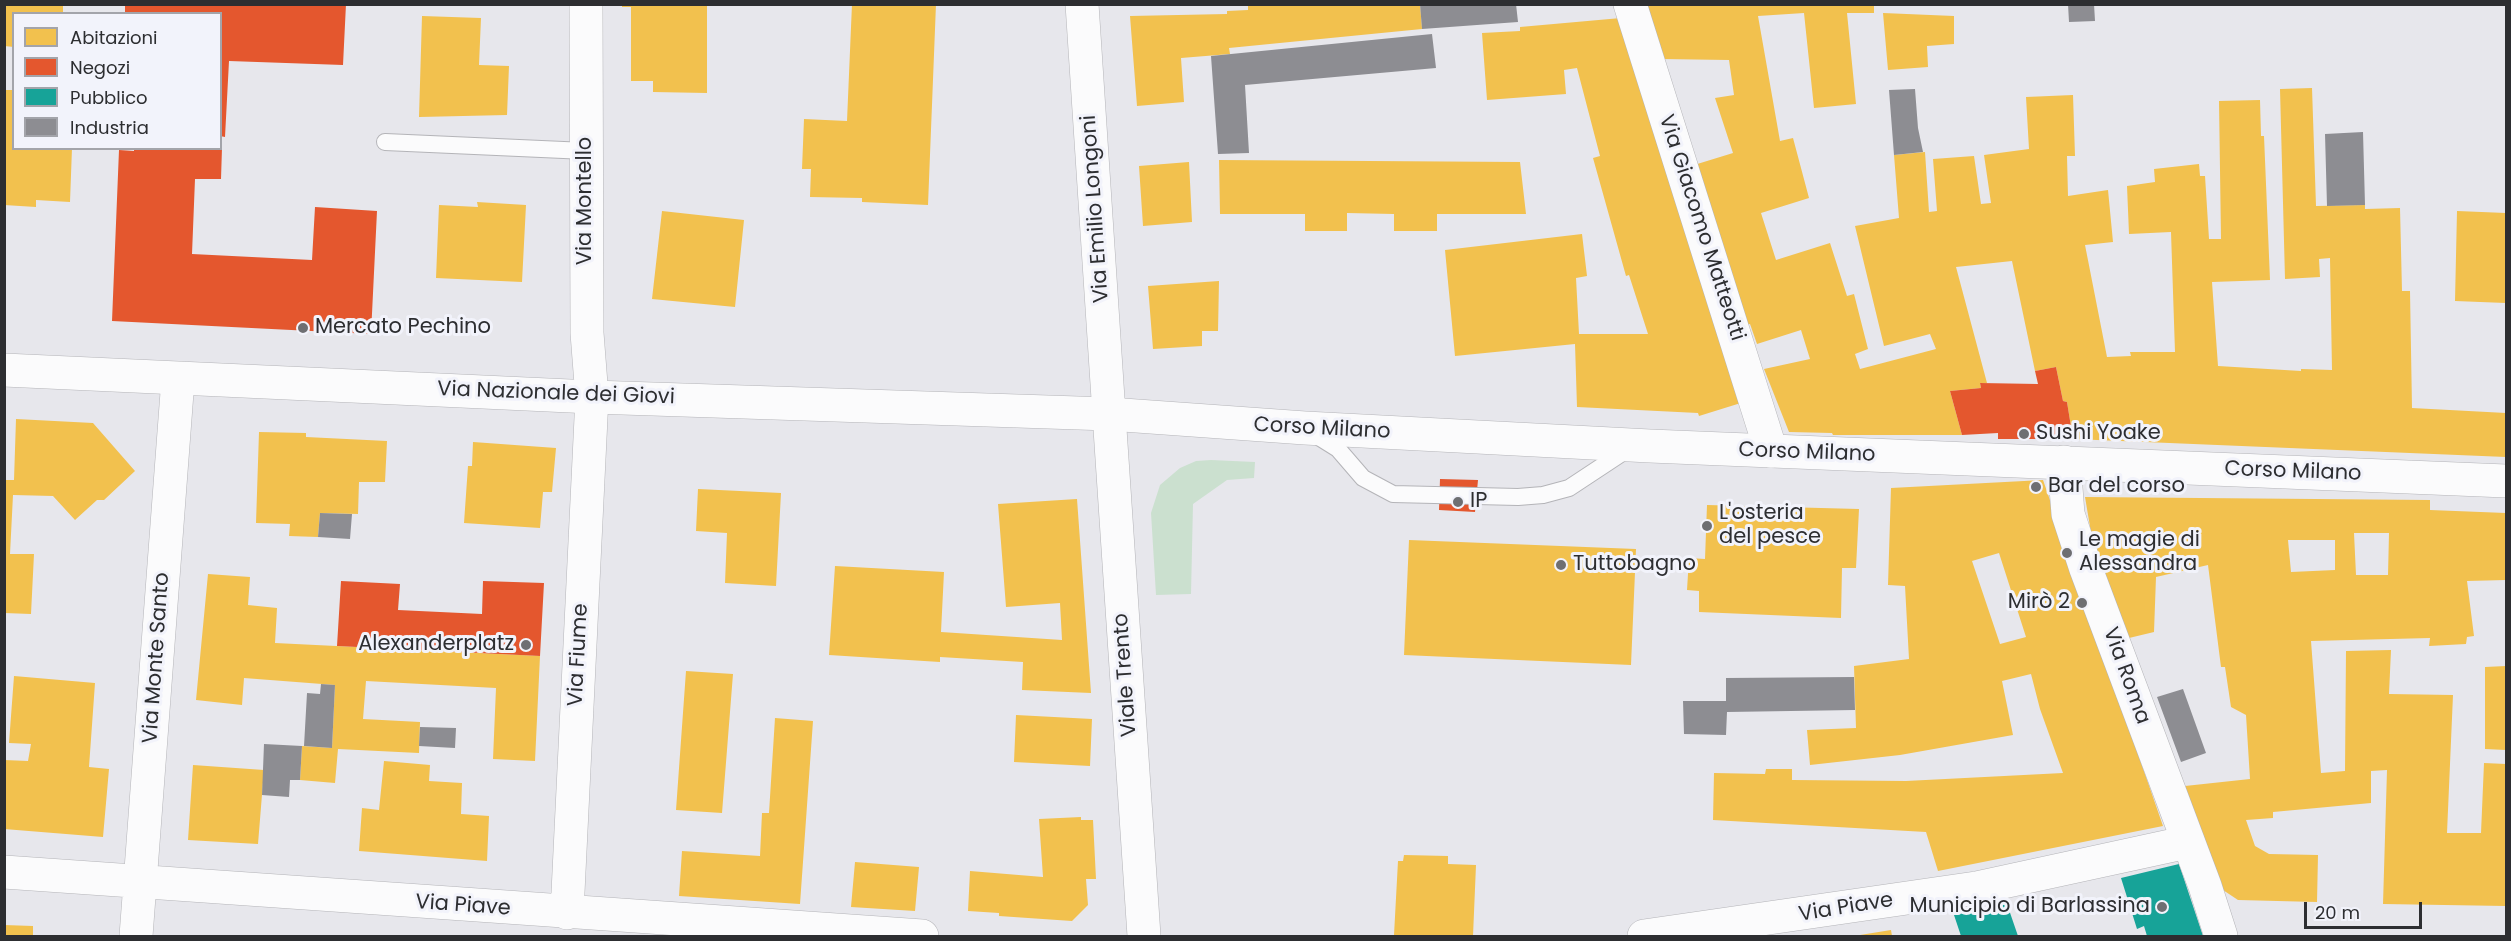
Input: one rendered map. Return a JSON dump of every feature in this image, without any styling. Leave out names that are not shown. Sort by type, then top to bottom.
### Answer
[{"type":"street","name":"Via Montello","points":[[586,4],[587,333],[591,396]]},
{"type":"street","name":"Via Emilio Longoni","points":[[1082,4],[1108,414]]},
{"type":"street","name":"Via Giacomo Matteotti","points":[[1630,4],[1772,451]]},
{"type":"street","name":"Via Nazionale dei Giovi","points":[[4,370],[591,396],[1108,414]]},
{"type":"street","name":"Via Monte Santo","points":[[136,936],[178,379]]},
{"type":"street","name":"Via Fiume","points":[[567,913],[591,396]]},
{"type":"street","name":"Corso Milano","points":[[1108,414],[1305,428],[1650,446],[2506,481]]},
{"type":"street","name":"Viale Trento","points":[[1108,414],[1144,936]]},
{"type":"street","name":"Via Roma","points":[[2064,462],[2068,514],[2205,886],[2221,936]]},
{"type":"street","name":"Via Piave","points":[[1644,936],[1976,888],[2188,842]]},
{"type":"street","name":"Via Piave","points":[[4,873],[922,936]]},
{"type":"lane","points":[[385,142],[586,151]]},
{"type":"lane","points":[[1305,428],[1338,449],[1363,478],[1393,494],[1518,497],[1543,495],[1569,488],[1622,453],[1650,446]]},
{"type":"green space","points":[[1196,461],[1255,462],[1254,478],[1227,480],[1193,504],[1191,594],[1156,595],[1151,513],[1160,485],[1180,468]]},
{"type":"building: Abitazioni","points":[[4,4],[63,4],[63,12],[12,12],[12,47],[4,46]]},
{"type":"building: Abitazioni","points":[[622,4],[707,4],[707,93],[653,92],[653,81],[631,81],[631,7],[622,7]]},
{"type":"building: Abitazioni","points":[[852,4],[936,4],[928,205],[862,202],[862,198],[810,197],[811,169],[802,169],[804,119],[847,121]]},
{"type":"building: Abitazioni","points":[[1248,4],[1420,4],[1422,29],[1229,48],[1230,54],[1181,58],[1184,102],[1137,106],[1130,16],[1227,14],[1227,11],[1248,10]]},
{"type":"building: Abitazioni","points":[[1644,4],[1874,4],[1874,13],[1847,13],[1856,104],[1814,108],[1804,13],[1758,16],[1780,141],[1793,138],[1809,198],[1761,213],[1776,260],[1830,243],[1847,296],[1854,294],[1868,349],[1855,354],[1860,369],[1936,349],[1930,334],[1884,346],[1855,226],[1899,218],[1894,155],[1925,152],[1929,212],[1937,211],[1933,159],[1974,156],[1981,204],[1991,203],[1984,155],[2029,149],[2026,97],[2073,95],[2075,156],[2067,156],[2068,196],[2108,190],[2113,242],[2085,245],[2107,357],[2131,356],[2130,352],[2175,352],[2171,232],[2129,234],[2127,186],[2155,182],[2154,169],[2199,164],[2200,176],[2205,176],[2209,239],[2221,239],[2219,101],[2260,100],[2261,136],[2264,136],[2270,280],[2212,282],[2218,366],[2301,371],[2301,369],[2332,370],[2330,258],[2319,259],[2320,277],[2285,279],[2280,89],[2312,88],[2316,206],[2365,205],[2365,209],[2400,208],[2402,291],[2410,291],[2412,408],[2506,413],[2506,457],[2073,439],[2067,402],[2063,401],[2056,367],[2035,371],[2012,261],[1956,267],[1987,383],[1980,383],[1981,388],[1950,391],[1962,435],[1833,435],[1832,433],[1789,432],[1764,369],[1810,359],[1801,330],[1757,344],[1750,324],[1746,325],[1694,165],[1733,153],[1715,98],[1734,95],[1729,60],[1661,59]]},
{"type":"building: Abitazioni","points":[[1883,13],[1954,16],[1954,44],[1927,46],[1928,67],[1888,70]]},
{"type":"building: Abitazioni","points":[[422,16],[481,18],[479,65],[509,66],[507,115],[419,117]]},
{"type":"building: Abitazioni","points":[[1621,18],[1744,402],[1699,416],[1698,413],[1577,407],[1575,344],[1455,356],[1445,250],[1582,234],[1587,276],[1576,278],[1579,334],[1648,334],[1629,275],[1626,276],[1593,158],[1600,156],[1577,68],[1564,70],[1566,94],[1487,100],[1482,33],[1520,31],[1520,27]]},
{"type":"building: Abitazioni","points":[[4,90],[12,90],[12,150],[72,150],[70,202],[36,200],[36,207],[4,205]]},
{"type":"building: Abitazioni","points":[[1219,160],[1520,162],[1526,214],[1437,214],[1437,231],[1394,231],[1394,214],[1347,213],[1347,231],[1305,231],[1305,214],[1220,214]]},
{"type":"building: Abitazioni","points":[[1189,162],[1192,222],[1143,226],[1139,166]]},
{"type":"building: Abitazioni","points":[[477,202],[526,205],[522,282],[436,278],[439,205],[478,207]]},
{"type":"building: Abitazioni","points":[[662,211],[744,220],[735,307],[652,299]]},
{"type":"building: Abitazioni","points":[[2457,211],[2506,213],[2506,303],[2455,301]]},
{"type":"building: Abitazioni","points":[[1219,281],[1218,331],[1202,331],[1202,346],[1153,349],[1148,286]]},
{"type":"building: Abitazioni","points":[[16,419],[93,423],[135,471],[104,500],[97,500],[75,520],[53,496],[13,495],[10,554],[34,554],[31,614],[4,613],[4,480],[14,480]]},
{"type":"building: Abitazioni","points":[[259,432],[306,433],[306,437],[387,441],[385,482],[359,482],[358,514],[320,513],[318,537],[289,536],[290,524],[256,523]]},
{"type":"building: Abitazioni","points":[[473,442],[556,448],[552,492],[543,492],[540,528],[464,523],[468,466],[472,466]]},
{"type":"building: Abitazioni","points":[[2043,480],[2163,826],[1938,871],[1926,832],[1713,820],[1714,773],[1765,774],[1766,769],[1792,769],[1792,780],[1906,781],[2063,773],[2040,709],[2031,674],[2002,681],[2013,735],[1900,755],[1810,765],[1807,730],[1856,728],[1854,666],[1909,659],[1905,586],[1888,585],[1891,488]],"holes":[[[1999,553],[2026,637],[2000,644],[1972,561]]]},
{"type":"building: Abitazioni","points":[[698,489],[781,493],[776,586],[725,583],[727,533],[696,531]]},
{"type":"building: Abitazioni","points":[[2085,497],[2430,500],[2430,510],[2506,513],[2506,580],[2467,581],[2474,636],[2467,637],[2466,644],[2429,646],[2430,638],[2311,641],[2321,773],[2345,771],[2346,651],[2391,650],[2389,694],[2453,695],[2447,833],[2481,833],[2484,763],[2506,764],[2506,906],[2383,904],[2387,770],[2371,771],[2371,803],[2273,812],[2273,818],[2246,820],[2255,846],[2269,854],[2318,855],[2317,902],[2238,900],[2220,888],[2185,786],[2250,779],[2246,715],[2231,707],[2225,667],[2221,667],[2208,565],[2156,577],[2154,632],[2129,638],[2097,568]],"holes":[[[2354,533],[2389,533],[2388,575],[2356,575]],[[2288,540],[2335,540],[2335,570],[2291,572]]]},
{"type":"building: Abitazioni","points":[[1077,499],[1091,693],[1022,690],[1023,662],[940,657],[940,662],[829,655],[835,566],[944,572],[941,632],[1062,640],[1060,603],[1006,607],[998,504]]},
{"type":"building: Abitazioni","points":[[1707,505],[1859,509],[1856,568],[1842,568],[1841,618],[1699,612],[1699,591],[1687,590],[1689,558],[1705,559]]},
{"type":"building: Abitazioni","points":[[1409,540],[1636,549],[1631,665],[1404,655]]},
{"type":"building: Abitazioni","points":[[208,574],[250,577],[248,605],[277,608],[275,643],[540,656],[535,761],[493,759],[496,688],[366,681],[363,719],[420,722],[419,753],[338,749],[335,783],[300,780],[302,746],[332,748],[335,685],[244,678],[242,705],[196,700]]},
{"type":"building: Abitazioni","points":[[2506,666],[2506,750],[2485,749],[2485,667]]},
{"type":"building: Abitazioni","points":[[686,671],[733,674],[722,813],[676,810]]},
{"type":"building: Abitazioni","points":[[14,676],[95,683],[89,767],[109,769],[103,837],[4,829],[4,760],[28,761],[31,744],[9,743]]},
{"type":"building: Abitazioni","points":[[1016,715],[1092,719],[1090,766],[1014,762]]},
{"type":"building: Abitazioni","points":[[775,718],[813,721],[800,904],[679,896],[682,851],[760,856],[762,813],[769,813]]},
{"type":"building: Abitazioni","points":[[384,761],[430,765],[429,781],[462,783],[461,814],[489,816],[487,861],[359,851],[362,808],[379,810]]},
{"type":"building: Abitazioni","points":[[193,765],[264,770],[258,844],[188,840]]},
{"type":"building: Abitazioni","points":[[1081,817],[1081,820],[1093,820],[1096,879],[1086,879],[1088,905],[1072,921],[999,916],[999,913],[968,911],[970,871],[1043,877],[1039,819]]},
{"type":"building: Abitazioni","points":[[1404,855],[1448,856],[1448,864],[1476,865],[1473,936],[1394,935],[1398,861],[1403,861]]},
{"type":"building: Abitazioni","points":[[855,862],[919,867],[915,911],[851,907]]},
{"type":"building: Abitazioni","points":[[4,925],[33,926],[33,936],[4,936]]},
{"type":"building: Abitazioni","points":[[1891,930],[1892,936],[1860,936],[1860,935]]},
{"type":"building: Negozi","points":[[125,4],[346,4],[343,65],[229,61],[225,137],[222,136],[222,12],[125,12]]},
{"type":"building: Negozi","points":[[119,150],[222,150],[221,179],[195,179],[192,254],[312,260],[315,207],[377,211],[371,334],[112,321]]},
{"type":"building: Negozi","points":[[2056,367],[2063,401],[2067,402],[2073,439],[1998,439],[1998,433],[1962,435],[1950,391],[1981,388],[1980,383],[2038,384],[2035,371]]},
{"type":"building: Negozi","points":[[1440,479],[1478,480],[1475,512],[1439,510]]},
{"type":"building: Negozi","points":[[341,581],[400,584],[398,610],[482,614],[483,581],[544,583],[540,656],[337,646]]},
{"type":"building: Pubblico","name":"Municipio di Barlassina","points":[[2179,864],[2203,936],[2147,936],[2144,926],[2137,929],[2121,878]]},
{"type":"building: Pubblico","name":"Municipio di Barlassina","points":[[2007,904],[2018,936],[1961,936],[1954,915]]},
{"type":"building: Industria","points":[[1420,4],[1516,4],[1518,22],[1422,29]]},
{"type":"building: Industria","points":[[2068,4],[2094,4],[2095,21],[2069,22]]},
{"type":"building: Industria","points":[[1432,34],[1436,68],[1245,85],[1249,153],[1218,154],[1211,56]]},
{"type":"building: Industria","points":[[1915,89],[1918,128],[1923,152],[1894,155],[1889,90]]},
{"type":"building: Industria","points":[[2363,132],[2365,205],[2327,206],[2325,134]]},
{"type":"building: Industria","points":[[320,513],[352,514],[350,539],[318,537]]},
{"type":"building: Industria","points":[[1854,677],[1855,710],[1727,712],[1726,735],[1684,734],[1683,701],[1726,701],[1726,678]]},
{"type":"building: Industria","points":[[321,684],[335,685],[332,748],[304,746],[307,693],[320,694]]},
{"type":"building: Industria","points":[[2183,689],[2206,753],[2181,762],[2157,697]]},
{"type":"building: Industria","points":[[420,727],[456,728],[455,748],[419,746]]},
{"type":"building: Industria","points":[[264,744],[302,746],[300,780],[290,780],[289,797],[262,795]]},
{"type":"place","name":"Mercato Pechino","points":[[303,328]]},
{"type":"place","name":"Sushi Yoake","points":[[2024,434]]},
{"type":"place","name":"Bar del corso","points":[[2036,487]]},
{"type":"place","name":"IP","points":[[1458,502]]},
{"type":"place","name":"L'osteria del pesce","points":[[1707,526]]},
{"type":"place","name":"Le magie di Alessandra","points":[[2067,553]]},
{"type":"place","name":"Tuttobagno","points":[[1561,565]]},
{"type":"place","name":"Mirò 2","points":[[2082,603]]},
{"type":"place","name":"Alexanderplatz","points":[[526,645]]},
{"type":"place","name":"Municipio di Barlassina","points":[[2162,907]]}]
